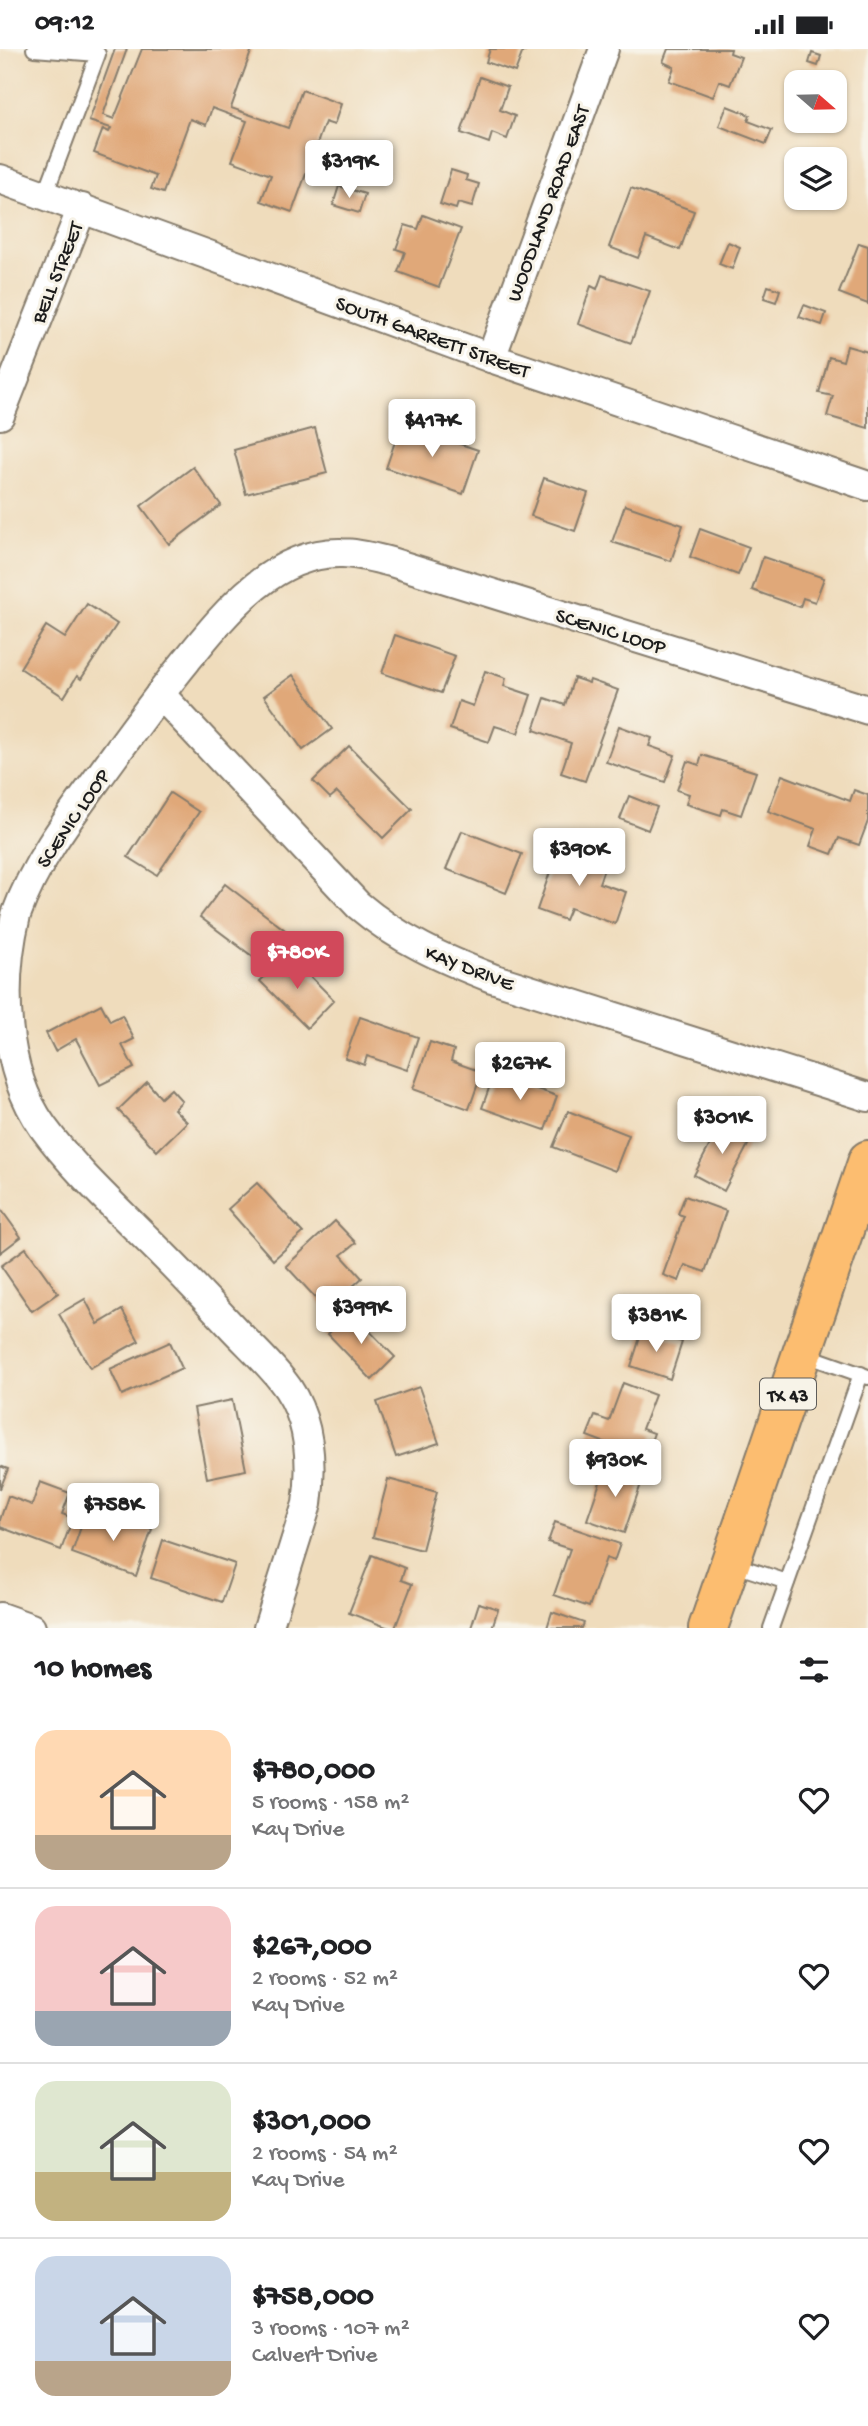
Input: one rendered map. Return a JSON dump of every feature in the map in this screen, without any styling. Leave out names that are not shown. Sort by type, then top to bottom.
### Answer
[{"type":"main road","name":"TX 43","points":[[708,1628],[868,1160]]},
{"type":"street","name":"WOODLAND ROAD EAST","points":[[491,358],[604,49]]},
{"type":"street","name":"SOUTH GARRETT STREET","points":[[0,179],[491,358],[868,485]]},
{"type":"street","name":"BELL STREET","points":[[0,415],[82,208]]},
{"type":"street","name":"SCENIC LOOP","points":[[268,1628],[307,1504],[310,1485],[310,1451],[298,1406],[281,1379],[82,1174],[42,1125],[20,1084],[8,1040],[5,1017],[9,941],[26,891],[64,825],[160,694],[225,613],[242,595],[262,581],[307,558],[342,553],[391,562],[868,710]]},
{"type":"street","name":"KAY DRIVE","points":[[160,694],[358,905],[401,937],[444,959],[492,978],[868,1097]]},
{"type":"street","points":[[0,1617],[31,1628]]},
{"type":"lane","points":[[34,49],[98,54],[45,195]]},
{"type":"lane","points":[[771,1628],[864,1375],[802,1354]]},
{"type":"lane","points":[[730,1563],[788,1582]]},
{"type":"building","points":[[115,49],[127,49],[103,115],[114,119],[142,49],[252,49],[231,108],[288,128],[302,90],[341,104],[334,125],[325,122],[292,212],[261,201],[271,175],[232,161],[247,121],[212,108],[206,125],[190,119],[163,193],[151,189],[156,176],[94,153],[103,129],[109,132],[111,128],[89,121]]},
{"type":"building","points":[[490,49],[527,49],[523,51],[515,72],[486,62]]},
{"type":"building","points":[[668,49],[731,49],[730,53],[741,57],[730,85],[719,81],[713,97],[669,81],[674,67],[663,62]]},
{"type":"building","points":[[812,53],[821,56],[818,66],[809,63]]},
{"type":"building","points":[[480,77],[508,87],[500,110],[515,116],[507,139],[492,133],[489,143],[461,133]]},
{"type":"building","points":[[727,106],[750,115],[748,121],[772,130],[766,144],[719,126]]},
{"type":"building","points":[[451,170],[467,175],[466,180],[479,184],[472,207],[458,203],[456,209],[440,204]]},
{"type":"building","points":[[339,186],[365,194],[359,213],[333,205]]},
{"type":"building","points":[[631,188],[694,211],[680,250],[646,237],[638,258],[609,247]]},
{"type":"building","points":[[423,215],[461,229],[439,287],[398,272],[405,252],[396,249],[405,225],[418,229]]},
{"type":"building","points":[[728,242],[740,247],[732,269],[719,264]]},
{"type":"building","points":[[859,243],[868,246],[868,304],[839,293]]},
{"type":"building","points":[[602,275],[650,291],[631,343],[578,324],[591,286],[597,289]]},
{"type":"building","points":[[768,286],[780,290],[776,302],[764,298]]},
{"type":"building","points":[[804,305],[826,313],[822,325],[799,317]]},
{"type":"building","points":[[847,346],[868,352],[868,428],[827,416],[833,396],[819,393],[829,357],[843,361]]},
{"type":"building","points":[[401,424],[478,450],[463,494],[386,468]]},
{"type":"building","points":[[315,428],[327,473],[246,494],[234,450]]},
{"type":"building","points":[[193,467],[221,505],[169,544],[141,506]]},
{"type":"building","points":[[544,478],[588,493],[575,531],[531,516]]},
{"type":"building","points":[[625,505],[683,525],[671,561],[612,542]]},
{"type":"building","points":[[700,529],[749,547],[738,575],[690,557]]},
{"type":"building","points":[[763,557],[824,578],[815,602],[803,598],[800,607],[752,590]]},
{"type":"building","points":[[87,604],[117,624],[81,679],[77,676],[64,697],[20,668],[46,626],[65,638]]},
{"type":"building","points":[[395,635],[455,656],[441,693],[382,673]]},
{"type":"building","points":[[485,671],[506,678],[504,686],[531,695],[518,733],[495,726],[489,742],[450,729],[459,701],[473,706]]},
{"type":"building","points":[[293,675],[332,729],[303,750],[264,696]]},
{"type":"building","points":[[574,678],[589,683],[590,680],[618,690],[585,781],[561,773],[571,743],[534,730],[545,698],[565,705]]},
{"type":"building","points":[[619,726],[652,738],[649,746],[675,755],[665,782],[606,762]]},
{"type":"building","points":[[349,746],[412,809],[383,838],[337,792],[330,798],[313,781]]},
{"type":"building","points":[[702,755],[756,772],[741,815],[723,809],[721,815],[686,804],[689,794],[677,790],[687,761],[699,765]]},
{"type":"building","points":[[782,775],[850,801],[854,790],[868,795],[868,821],[859,845],[839,838],[832,854],[810,846],[816,829],[768,811]]},
{"type":"building","points":[[170,793],[199,812],[157,875],[128,857]]},
{"type":"building","points":[[629,796],[657,807],[648,830],[620,819]]},
{"type":"building","points":[[462,831],[522,854],[506,893],[446,869]]},
{"type":"building","points":[[560,843],[580,850],[578,857],[605,866],[599,883],[626,892],[615,924],[570,908],[565,920],[537,910]]},
{"type":"building","points":[[225,884],[285,930],[260,962],[200,917]]},
{"type":"building","points":[[288,954],[334,1000],[307,1028],[260,981]]},
{"type":"building","points":[[101,1004],[110,1021],[122,1015],[134,1039],[122,1045],[134,1068],[100,1085],[76,1039],[55,1051],[46,1033]]},
{"type":"building","points":[[360,1017],[418,1037],[407,1070],[367,1056],[364,1065],[345,1058]]},
{"type":"building","points":[[430,1042],[454,1050],[451,1061],[482,1072],[469,1109],[413,1089]]},
{"type":"building","points":[[494,1074],[557,1096],[545,1130],[482,1108]]},
{"type":"building","points":[[147,1082],[161,1098],[171,1089],[182,1101],[174,1109],[187,1122],[157,1151],[118,1110]]},
{"type":"building","points":[[568,1111],[629,1135],[615,1171],[553,1147]]},
{"type":"building","points":[[725,1116],[741,1125],[734,1138],[748,1145],[724,1191],[694,1175]]},
{"type":"building","points":[[257,1183],[303,1233],[273,1260],[228,1209]]},
{"type":"building","points":[[685,1196],[726,1211],[705,1272],[685,1265],[679,1281],[663,1275],[684,1216],[678,1214]]},
{"type":"building","points":[[0,1208],[21,1237],[0,1253]]},
{"type":"building","points":[[335,1221],[356,1243],[341,1255],[362,1278],[327,1310],[286,1266]]},
{"type":"building","points":[[26,1248],[58,1293],[32,1311],[1,1266]]},
{"type":"building","points":[[85,1299],[98,1324],[122,1310],[139,1341],[90,1368],[59,1314]]},
{"type":"building","points":[[350,1311],[395,1357],[372,1380],[328,1334]]},
{"type":"building","points":[[643,1328],[682,1342],[670,1379],[631,1366]]},
{"type":"building","points":[[170,1342],[182,1368],[122,1395],[110,1369]]},
{"type":"building","points":[[623,1383],[655,1395],[642,1429],[654,1433],[645,1458],[587,1436],[595,1416],[609,1421]]},
{"type":"building","points":[[419,1387],[439,1443],[396,1457],[377,1402]]},
{"type":"building","points":[[232,1400],[246,1470],[207,1478],[194,1408]]},
{"type":"building","points":[[606,1465],[643,1478],[624,1533],[587,1520]]},
{"type":"building","points":[[0,1466],[8,1469],[0,1489]]},
{"type":"building","points":[[388,1479],[437,1492],[422,1550],[373,1537]]},
{"type":"building","points":[[40,1482],[70,1493],[62,1514],[73,1518],[61,1550],[0,1527],[8,1496],[32,1505]]},
{"type":"building","points":[[105,1513],[152,1529],[136,1576],[72,1553],[84,1518],[102,1524]]},
{"type":"building","points":[[555,1522],[620,1544],[614,1561],[606,1558],[589,1607],[554,1595],[570,1549],[548,1542]]},
{"type":"building","points":[[163,1540],[235,1564],[222,1602],[151,1578]]},
{"type":"building","points":[[372,1555],[405,1568],[401,1580],[412,1584],[395,1628],[349,1613]]},
{"type":"building","points":[[479,1603],[498,1609],[492,1628],[471,1628]]},
{"type":"building","points":[[552,1612],[584,1623],[582,1628],[547,1628]]}]
